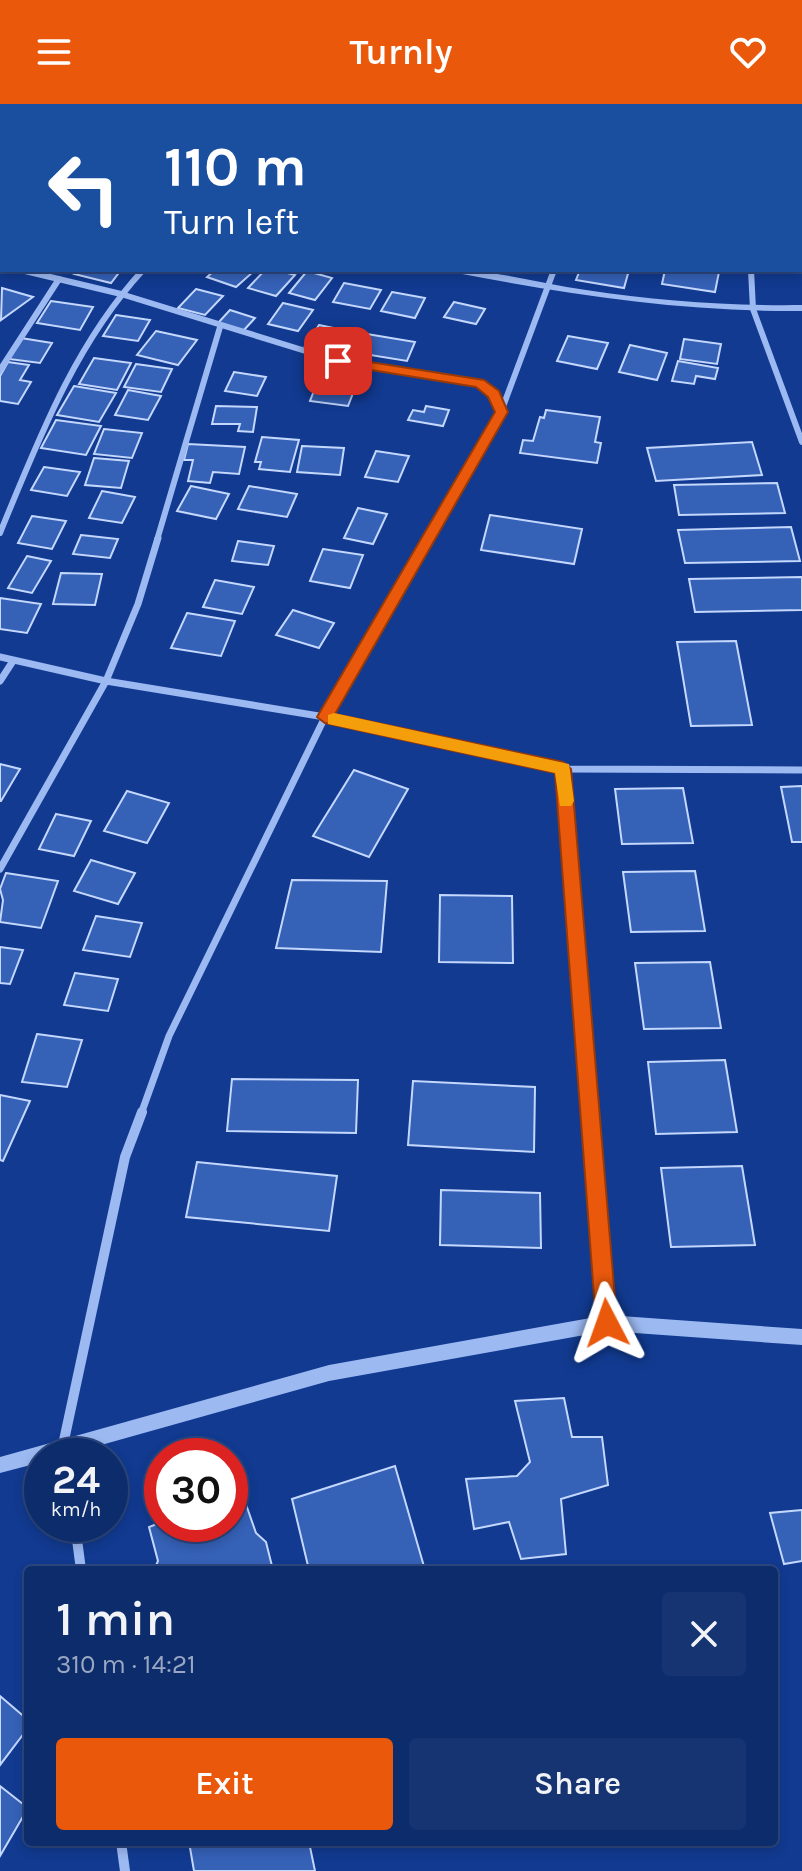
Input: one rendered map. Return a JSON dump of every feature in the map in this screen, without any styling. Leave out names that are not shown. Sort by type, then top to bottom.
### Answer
[{"type":"street","points":[[29,272],[121,294],[338,361],[480,383],[494,394],[501,412]]},
{"type":"street","points":[[0,533],[57,396],[121,294],[141,272]]},
{"type":"street","points":[[467,272],[548,288],[753,309],[802,308]]},
{"type":"street","points":[[66,1438],[125,1157],[169,1036],[325,717],[501,412],[553,272]]},
{"type":"street","points":[[751,272],[753,309],[801,437]]},
{"type":"street","points":[[0,370],[59,279]]},
{"type":"street","points":[[0,869],[106,681],[138,604],[220,327]]},
{"type":"street","points":[[0,657],[106,681],[325,717],[563,769],[802,770]]},
{"type":"street","points":[[0,681],[13,661]]},
{"type":"street","points":[[563,769],[607,1323]]},
{"type":"street","points":[[105,1438],[329,1373],[607,1323],[802,1337]]},
{"type":"street","points":[[0,1465],[24,1459]]},
{"type":"street","points":[[77,1542],[80,1566]]},
{"type":"street","points":[[122,1846],[125,1871]]},
{"type":"building","points":[[76,272],[119,272],[111,283],[74,274]]},
{"type":"building","points":[[213,272],[253,272],[236,287],[207,277]]},
{"type":"building","points":[[263,272],[295,275],[276,296],[248,288]]},
{"type":"building","points":[[306,272],[332,278],[315,300],[289,293]]},
{"type":"building","points":[[579,272],[628,272],[624,288],[576,280]]},
{"type":"building","points":[[665,272],[719,272],[715,292],[662,284]]},
{"type":"building","points":[[344,283],[381,290],[370,309],[333,302]]},
{"type":"building","points":[[2,288],[33,297],[1,320]]},
{"type":"building","points":[[196,289],[223,296],[205,315],[178,308]]},
{"type":"building","points":[[392,292],[425,298],[415,318],[381,311]]},
{"type":"building","points":[[51,301],[93,307],[80,330],[37,323]]},
{"type":"building","points":[[454,302],[485,309],[476,324],[444,317]]},
{"type":"building","points":[[283,303],[313,310],[298,331],[268,324]]},
{"type":"building","points":[[230,310],[255,318],[243,331],[218,323]]},
{"type":"building","points":[[116,315],[150,320],[138,341],[103,336]]},
{"type":"building","points":[[319,325],[348,331],[335,352],[305,346]]},
{"type":"building","points":[[156,331],[197,340],[178,365],[137,355]]},
{"type":"building","points":[[367,334],[415,342],[407,361],[358,353]]},
{"type":"building","points":[[568,336],[608,343],[597,369],[557,361]]},
{"type":"building","points":[[21,338],[52,343],[40,363],[9,359]]},
{"type":"building","points":[[684,339],[721,344],[717,364],[680,359]]},
{"type":"building","points":[[630,345],[667,353],[657,380],[619,372]]},
{"type":"building","points":[[94,358],[131,363],[117,390],[79,384]]},
{"type":"building","points":[[678,361],[718,368],[715,379],[696,376],[694,384],[672,381]]},
{"type":"building","points":[[8,362],[29,365],[20,380],[31,382],[18,404],[0,401],[0,376]]},
{"type":"building","points":[[136,364],[172,369],[161,392],[124,387]]},
{"type":"building","points":[[234,372],[266,377],[257,396],[225,391]]},
{"type":"building","points":[[319,378],[357,383],[348,406],[310,401]]},
{"type":"building","points":[[74,386],[116,393],[99,422],[57,415]]},
{"type":"building","points":[[128,390],[161,396],[148,420],[115,415]]},
{"type":"building","points":[[216,406],[257,407],[253,432],[238,431],[240,424],[212,424]]},
{"type":"building","points":[[426,406],[449,410],[443,426],[408,420],[413,410],[424,412]]},
{"type":"building","points":[[546,410],[600,417],[595,442],[601,443],[597,463],[520,453],[523,440],[533,441],[540,417],[544,418]]},
{"type":"building","points":[[56,420],[101,426],[86,455],[41,448]]},
{"type":"building","points":[[104,429],[142,433],[132,458],[94,454]]},
{"type":"building","points":[[262,437],[299,440],[290,472],[259,469],[261,462],[255,462]]},
{"type":"building","points":[[752,442],[762,475],[656,481],[647,448]]},
{"type":"building","points":[[188,444],[245,447],[239,474],[213,472],[210,483],[188,481],[193,460],[184,460]]},
{"type":"building","points":[[302,446],[344,448],[340,475],[297,472]]},
{"type":"building","points":[[376,451],[409,456],[398,482],[365,477]]},
{"type":"building","points":[[94,458],[129,461],[121,488],[85,485]]},
{"type":"building","points":[[44,467],[80,472],[67,496],[31,490]]},
{"type":"building","points":[[777,483],[785,513],[679,515],[674,485]]},
{"type":"building","points":[[191,486],[229,494],[216,519],[177,511]]},
{"type":"building","points":[[249,486],[297,494],[287,517],[238,509]]},
{"type":"building","points":[[102,491],[135,497],[122,523],[89,518]]},
{"type":"building","points":[[358,508],[387,514],[373,544],[344,538]]},
{"type":"building","points":[[490,515],[582,529],[574,564],[481,550]]},
{"type":"building","points":[[32,516],[66,521],[52,549],[18,543]]},
{"type":"building","points":[[791,527],[800,561],[685,563],[678,530]]},
{"type":"building","points":[[81,535],[118,539],[110,558],[73,554]]},
{"type":"building","points":[[238,541],[274,546],[268,565],[232,561]]},
{"type":"building","points":[[323,549],[363,555],[350,588],[310,581]]},
{"type":"building","points":[[27,556],[51,561],[32,593],[8,588]]},
{"type":"building","points":[[61,573],[102,574],[95,605],[53,604]]},
{"type":"building","points":[[802,577],[802,610],[695,612],[689,579]]},
{"type":"building","points":[[215,580],[254,587],[242,614],[203,607]]},
{"type":"building","points":[[0,598],[41,604],[27,633],[0,629]]},
{"type":"building","points":[[293,610],[334,623],[319,648],[276,635]]},
{"type":"building","points":[[187,613],[235,621],[221,656],[171,648]]},
{"type":"building","points":[[736,641],[752,725],[691,726],[677,642]]},
{"type":"building","points":[[0,764],[20,769],[1,801],[0,801]]},
{"type":"building","points":[[354,770],[408,789],[369,857],[313,836]]},
{"type":"building","points":[[802,786],[802,842],[792,842],[781,787]]},
{"type":"building","points":[[683,788],[693,843],[622,844],[615,789]]},
{"type":"building","points":[[127,791],[169,803],[147,843],[104,831]]},
{"type":"building","points":[[56,814],[91,821],[74,856],[39,849]]},
{"type":"building","points":[[91,860],[135,873],[118,904],[74,891]]},
{"type":"building","points":[[695,871],[705,931],[631,932],[623,872]]},
{"type":"building","points":[[6,873],[58,881],[41,928],[0,922],[3,900],[0,889]]},
{"type":"building","points":[[292,880],[387,881],[381,952],[276,948]]},
{"type":"building","points":[[440,895],[512,896],[513,963],[439,962]]},
{"type":"building","points":[[96,916],[142,923],[130,957],[83,950]]},
{"type":"building","points":[[0,947],[23,950],[10,984],[0,983]]},
{"type":"building","points":[[710,962],[721,1028],[644,1029],[635,963]]},
{"type":"building","points":[[75,973],[118,979],[108,1011],[64,1005]]},
{"type":"building","points":[[37,1034],[82,1040],[67,1087],[22,1082]]},
{"type":"building","points":[[725,1060],[737,1132],[656,1134],[648,1062]]},
{"type":"building","points":[[232,1079],[358,1080],[356,1133],[227,1131]]},
{"type":"building","points":[[413,1081],[535,1087],[534,1152],[408,1145]]},
{"type":"building","points":[[0,1095],[30,1101],[3,1161],[0,1160]]},
{"type":"building","points":[[197,1162],[337,1176],[329,1231],[186,1217]]},
{"type":"building","points":[[742,1166],[755,1245],[671,1247],[661,1168]]},
{"type":"building","points":[[441,1190],[540,1193],[541,1248],[440,1245]]},
{"type":"building","points":[[564,1398],[572,1437],[602,1437],[608,1485],[561,1499],[566,1554],[521,1559],[509,1522],[474,1529],[466,1479],[517,1476],[530,1462],[515,1401]]},
{"type":"building","points":[[395,1466],[424,1566],[308,1566],[292,1499]]},
{"type":"building","points":[[248,1510],[256,1533],[266,1542],[272,1566],[156,1566],[158,1561],[153,1542],[248,1542]]},
{"type":"building","points":[[802,1510],[802,1561],[784,1564],[770,1513]]},
{"type":"building","points":[[0,1696],[24,1717],[24,1733],[0,1765]]},
{"type":"building","points":[[0,1786],[24,1805],[24,1815],[0,1856]]},
{"type":"building","points":[[190,1846],[310,1846],[315,1871],[194,1871]]},
{"type":"slow traffic","points":[[334,719],[563,769],[566,801]]},
{"type":"route","points":[[338,361],[480,383],[494,394],[501,412],[325,717],[563,769],[607,1323]]}]
